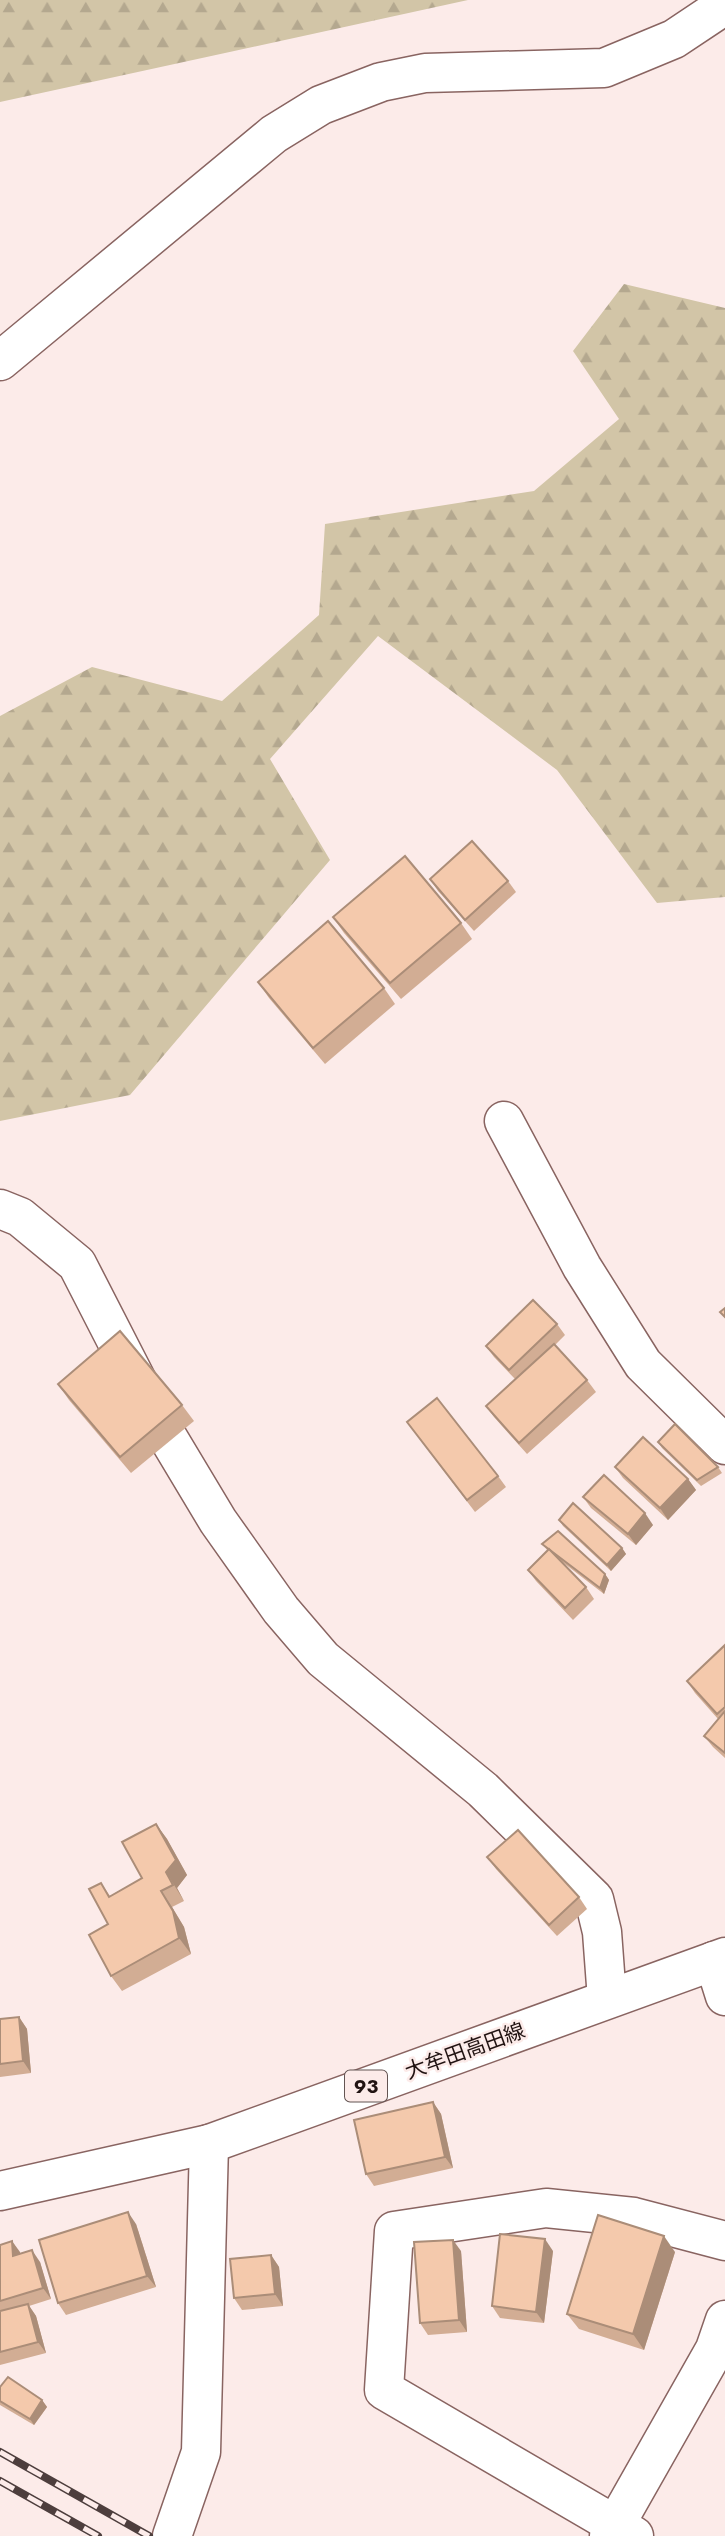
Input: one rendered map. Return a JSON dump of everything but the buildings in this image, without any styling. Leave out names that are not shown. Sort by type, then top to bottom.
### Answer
[{"type":"street","points":[[0,361],[274,134],[321,104],[382,82],[425,73],[604,68],[674,39],[725,5]]},
{"type":"street","points":[[504,1121],[582,1267],[643,1364],[725,1445]]},
{"type":"street","points":[[0,1209],[20,1216],[77,1264],[155,1416],[211,1509],[281,1610],[323,1659],[483,1790],[594,1899],[602,1932],[607,1999]]},
{"type":"street","name":"大牟田高田線","points":[[0,2191],[209,2144],[607,1999],[721,1971]]},
{"type":"street","points":[[172,2536],[201,2452],[209,2144]]},
{"type":"street","points":[[725,2241],[634,2217],[546,2208],[394,2231],[384,2390],[619,2532],[715,2349],[725,2320]]},
{"type":"green space","points":[[0,0],[468,0],[0,102]]},
{"type":"green space","points":[[624,284],[725,308],[725,897],[657,903],[557,770],[378,636],[270,759],[330,860],[130,1095],[0,1121],[0,716],[92,667],[222,701],[319,615],[325,524],[534,491],[619,419],[573,351]]},
{"type":"railway","points":[[0,2452],[149,2536]]},
{"type":"railway","points":[[0,2481],[98,2536]]}]
